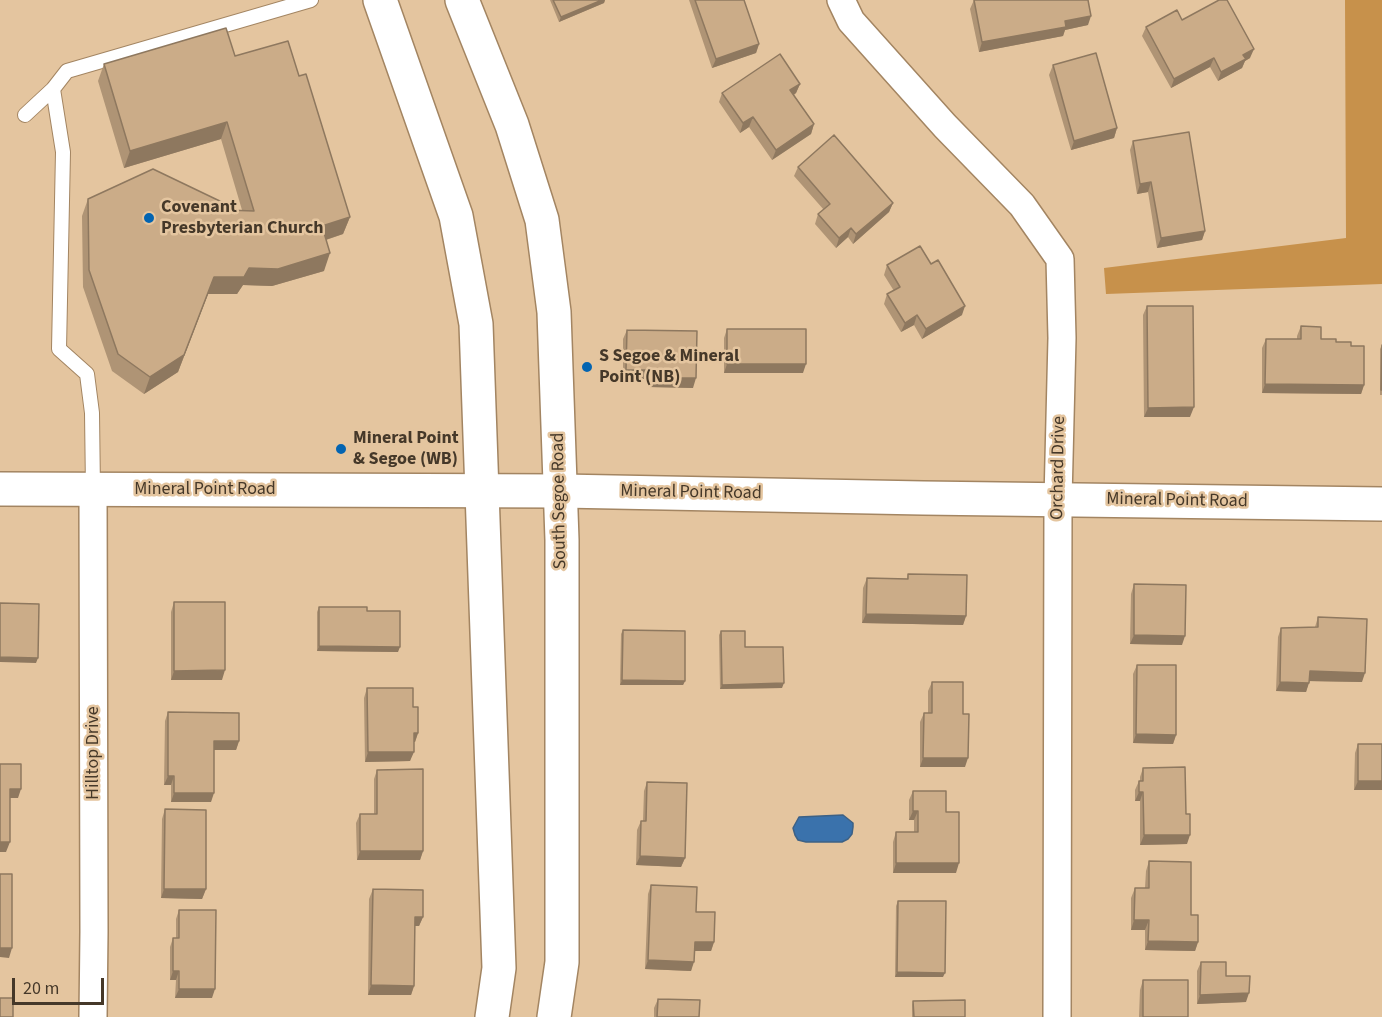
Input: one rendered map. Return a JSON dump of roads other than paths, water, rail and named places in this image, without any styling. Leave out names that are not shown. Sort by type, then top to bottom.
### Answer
[{"type":"street","points":[[380,0],[456,216],[476,324],[499,968],[492,1017]]},
{"type":"street","name":"South Segoe Road","points":[[462,0],[512,124],[542,220],[554,312],[562,491],[562,962],[554,1017]]},
{"type":"street","name":"Orchard Drive","points":[[841,0],[851,21],[945,126],[1022,205],[1060,259],[1062,338],[1058,499],[1058,1017]]},
{"type":"street","name":"Mineral Point Road","points":[[0,489],[482,490],[1382,504]]},
{"type":"street","name":"Hilltop Drive","points":[[93,490],[93,1017]]},
{"type":"lane","points":[[25,115],[53,89],[67,71],[311,0]]},
{"type":"lane","points":[[53,89],[63,152],[59,349],[87,374],[92,412],[93,490]]},
{"type":"water","points":[[843,815],[853,823],[853,827],[852,834],[842,842],[806,842],[798,840],[795,835],[793,828],[799,817]]},
{"type":"place","name":"Covenant Presbyterian Church","points":[[149,218]]},
{"type":"place","name":"S Segoe & Mineral Point (NB)","points":[[587,367]]},
{"type":"place","name":"Mineral Point & Segoe (WB)","points":[[341,449]]}]
